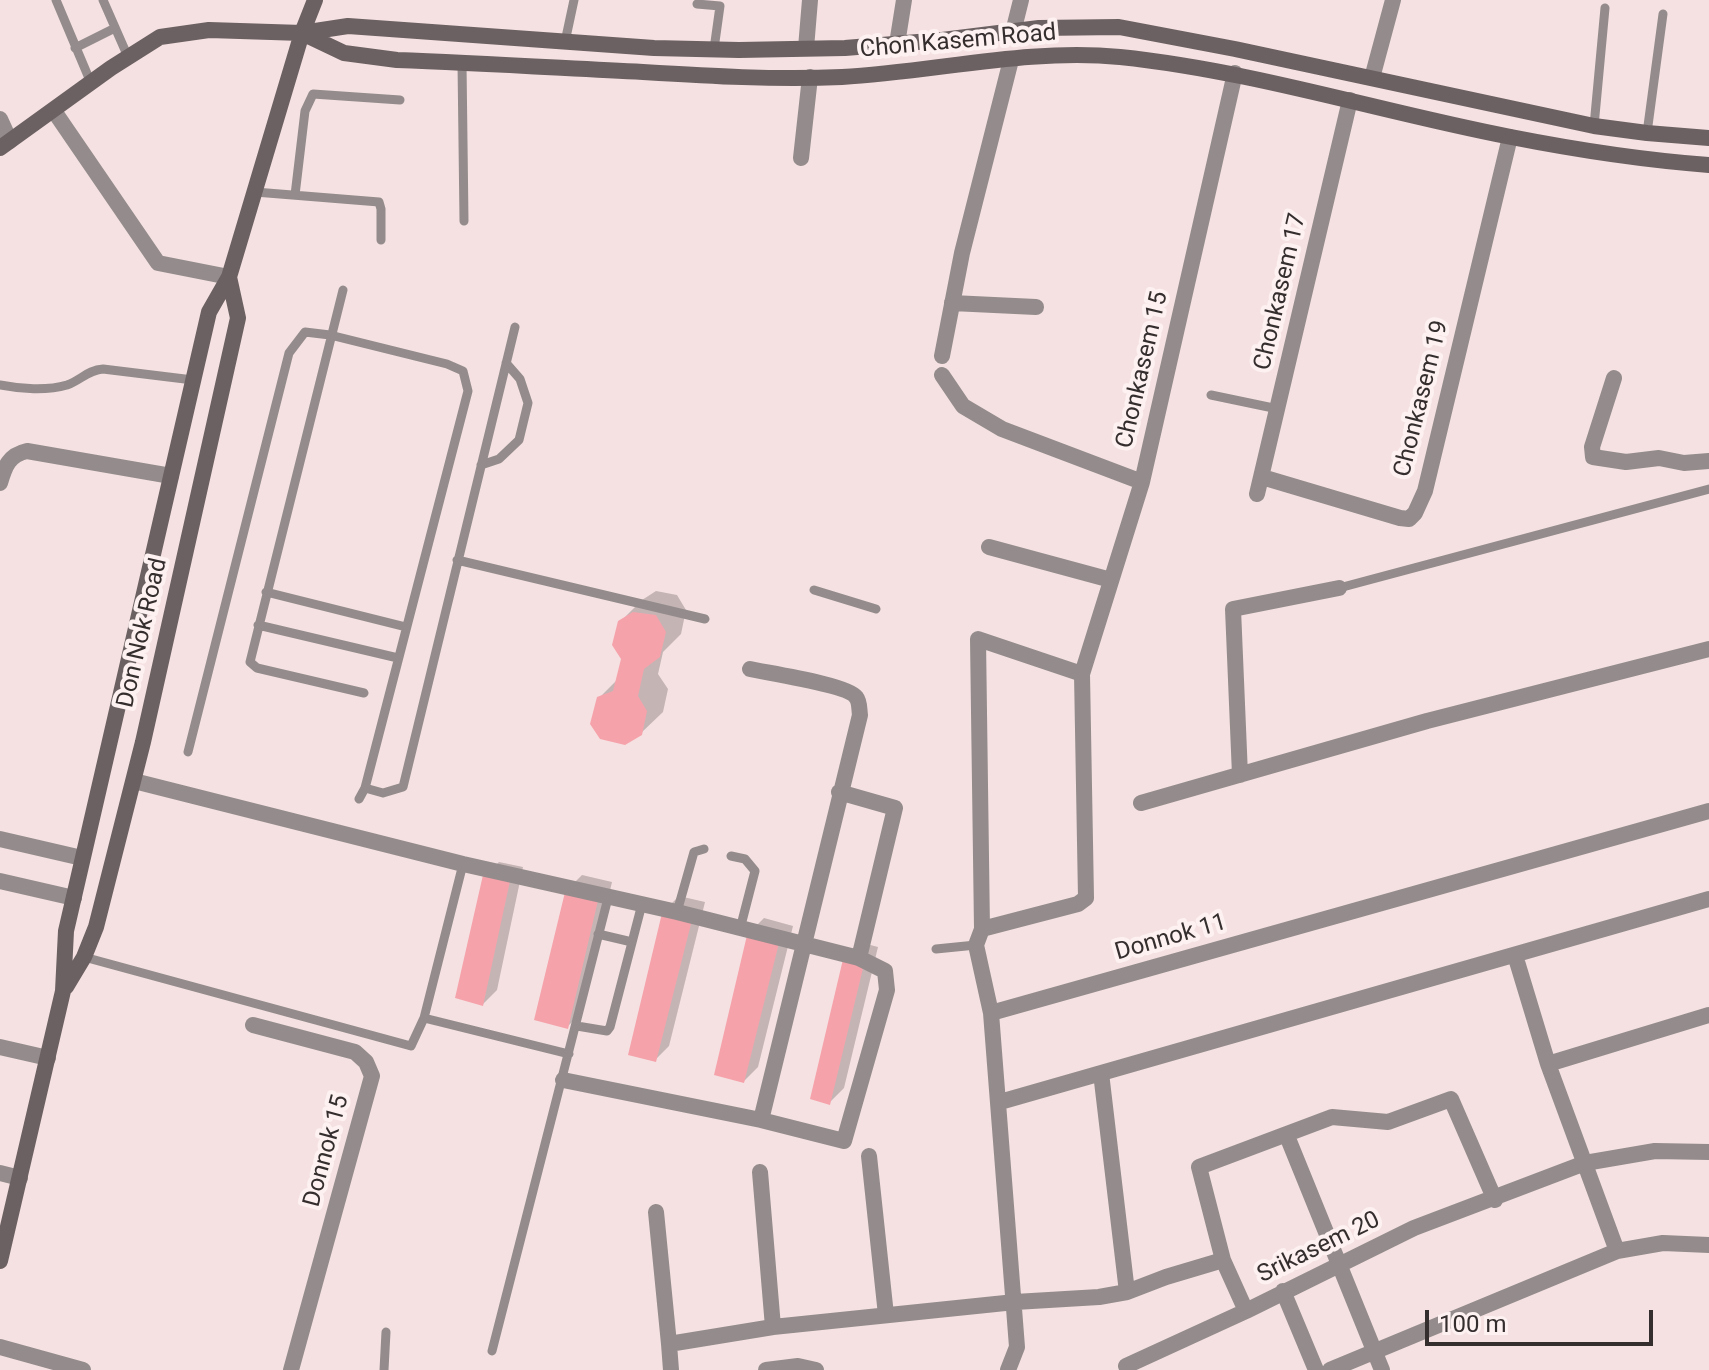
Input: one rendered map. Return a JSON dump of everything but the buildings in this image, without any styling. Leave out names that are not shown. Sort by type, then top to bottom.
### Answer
[{"type":"main road","name":"Don Nok Road","points":[[0,1261],[63,991],[66,931],[82,858],[209,312],[229,277],[302,33],[315,0]]},
{"type":"main road","name":"Chon Kasem Road","points":[[5,144],[160,37],[209,30],[302,33],[348,26],[714,49],[897,44],[1039,28],[1119,27],[1594,126],[1709,138]]},
{"type":"main road","name":"Chon Kasem Road","points":[[302,33],[344,53],[397,60],[738,78],[844,77],[946,64],[1011,60],[1038,54],[1118,57],[1235,73],[1510,137],[1655,161],[1709,165]]},
{"type":"main road","name":"Don Nok Road","points":[[63,991],[84,957],[96,927],[134,781],[238,318],[229,277]]},
{"type":"street","points":[[806,48],[810,0]]},
{"type":"street","points":[[897,44],[904,0]]},
{"type":"street","points":[[1013,32],[1021,0]]},
{"type":"street","points":[[1372,78],[1393,0]]},
{"type":"street","points":[[942,356],[962,253],[1011,60]]},
{"type":"street","name":"Chonkasem 15","points":[[979,937],[1078,904],[1086,898],[1082,674],[1142,482],[1235,73]]},
{"type":"street","points":[[801,158],[810,77]]},
{"type":"street","name":"Chonkasem 17","points":[[1257,494],[1350,100]]},
{"type":"street","points":[[54,111],[158,263],[229,277]]},
{"type":"street","points":[[0,119],[5,144]]},
{"type":"street","name":"Chonkasem 19","points":[[1262,477],[1400,518],[1409,519],[1415,513],[1425,491],[1510,137]]},
{"type":"street","points":[[952,303],[1036,307]]},
{"type":"street","points":[[942,375],[963,406],[1002,429],[1142,482]]},
{"type":"street","points":[[1614,378],[1592,447],[1593,457],[1626,462],[1659,458],[1684,463],[1709,461]]},
{"type":"street","points":[[0,483],[9,459],[16,453],[27,451],[171,476]]},
{"type":"street","points":[[989,547],[1111,580]]},
{"type":"street","points":[[1240,775],[1233,609],[1339,588]]},
{"type":"street","points":[[1008,1370],[1017,1347],[1015,1302],[1000,1102],[979,937],[978,639],[1082,674]]},
{"type":"street","points":[[1141,803],[1427,721],[1709,649]]},
{"type":"street","points":[[750,669],[854,693],[860,715],[761,1120]]},
{"type":"street","points":[[134,781],[463,864],[677,912],[859,958],[885,971],[887,990],[844,1141],[761,1120],[563,1080]]},
{"type":"street","points":[[839,792],[895,808],[859,958]]},
{"type":"street","name":"Donnok 11","points":[[991,1013],[1709,811]]},
{"type":"street","points":[[0,839],[82,858]]},
{"type":"street","points":[[0,881],[74,898]]},
{"type":"street","points":[[1000,1102],[1709,899]]},
{"type":"street","points":[[1515,955],[1548,1064],[1617,1251]]},
{"type":"street","points":[[1548,1064],[1709,1015]]},
{"type":"street","name":"Donnok 15","points":[[253,1025],[355,1052],[366,1062],[372,1076],[291,1370]]},
{"type":"street","points":[[0,1047],[48,1058]]},
{"type":"street","points":[[1101,1073],[1127,1292]]},
{"type":"street","points":[[1223,1260],[1199,1167],[1332,1117],[1388,1122],[1451,1099],[1495,1200]]},
{"type":"street","points":[[1287,1136],[1382,1370]]},
{"type":"street","name":"Srikasem 20","points":[[669,1344],[773,1327],[1015,1302],[1099,1297],[1127,1292],[1223,1260],[1246,1311],[1414,1228],[1495,1200],[1585,1163],[1655,1151],[1709,1152]]},
{"type":"street","points":[[869,1156],[886,1315]]},
{"type":"street","points":[[760,1172],[773,1327]]},
{"type":"street","points":[[0,1173],[20,1178]]},
{"type":"street","points":[[656,1212],[671,1370]]},
{"type":"street","points":[[1330,1370],[1617,1251],[1663,1243],[1709,1245]]},
{"type":"street","points":[[1283,1291],[1316,1370]]},
{"type":"street","points":[[1126,1366],[1246,1311]]},
{"type":"street","points":[[0,1347],[83,1370]]},
{"type":"street","points":[[766,1370],[798,1366],[816,1370]]},
{"type":"lane","points":[[56,0],[91,83]]},
{"type":"lane","points":[[103,0],[128,57]]},
{"type":"lane","points":[[565,42],[574,0]]},
{"type":"lane","points":[[697,4],[720,6],[714,49]]},
{"type":"lane","points":[[1594,126],[1605,8]]},
{"type":"lane","points":[[1647,133],[1663,14]]},
{"type":"lane","points":[[75,48],[115,28]]},
{"type":"lane","points":[[462,63],[464,221]]},
{"type":"lane","points":[[295,195],[305,111],[313,94],[400,100]]},
{"type":"lane","points":[[255,192],[379,202],[381,240]]},
{"type":"lane","points":[[343,290],[250,662],[257,668],[364,693]]},
{"type":"lane","points":[[365,788],[383,793],[403,787],[515,327]]},
{"type":"lane","points":[[188,752],[289,353],[297,339],[305,332],[330,335],[447,364],[463,371],[468,391],[365,788],[359,799]]},
{"type":"lane","points":[[481,465],[499,459],[519,440],[528,403],[520,379],[506,363]]},
{"type":"lane","points":[[0,385],[59,387],[93,370],[103,369],[193,380]]},
{"type":"lane","points":[[1211,395],[1278,409]]},
{"type":"lane","points":[[1339,588],[1709,489]]},
{"type":"lane","points":[[457,560],[705,619]]},
{"type":"lane","points":[[814,590],[876,609]]},
{"type":"lane","points":[[266,592],[406,627]]},
{"type":"lane","points":[[258,625],[398,658]]},
{"type":"lane","points":[[677,912],[694,852],[704,849]]},
{"type":"lane","points":[[731,856],[745,859],[755,871],[740,929]]},
{"type":"lane","points":[[84,957],[411,1046],[424,1018],[463,864]]},
{"type":"lane","points":[[492,1351],[608,898]]},
{"type":"lane","points":[[577,1026],[607,1031],[613,1020],[642,904]]},
{"type":"lane","points":[[598,934],[632,942]]},
{"type":"lane","points":[[936,949],[979,937]]},
{"type":"lane","points":[[424,1018],[569,1054]]},
{"type":"lane","points":[[384,1370],[386,1332]]}]
